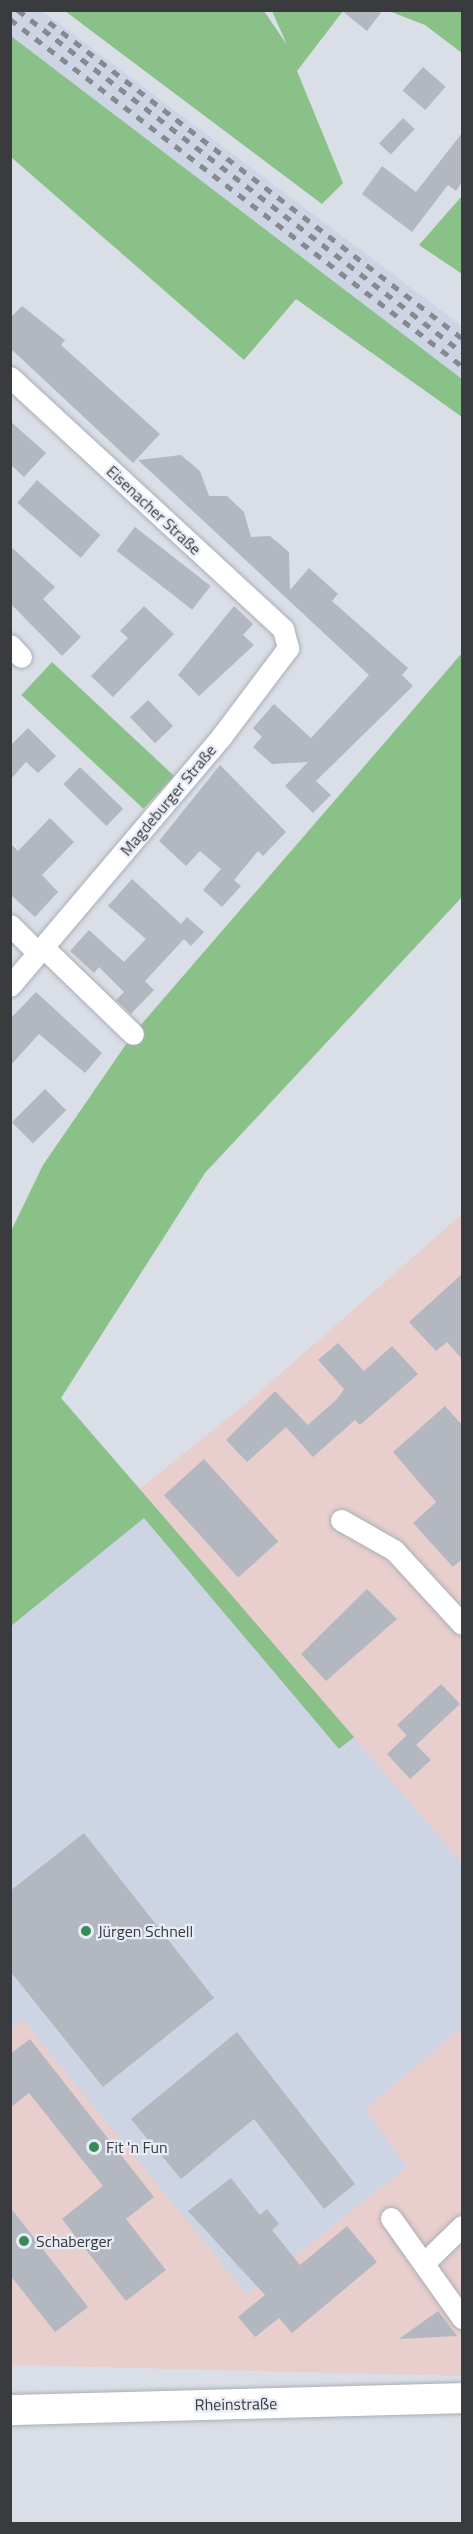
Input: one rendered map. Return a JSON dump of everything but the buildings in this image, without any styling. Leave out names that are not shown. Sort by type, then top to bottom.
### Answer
[{"type":"main road","name":"Rheinstraße","points":[[10,2410],[462,2398]]},
{"type":"street","name":"Eisenacher Straße","points":[[10,377],[283,629],[288,648]]},
{"type":"street","name":"Magdeburger Straße","points":[[10,986],[221,737],[288,648]]},
{"type":"street","points":[[10,925],[133,1034]]},
{"type":"street","points":[[341,1520],[394,1550],[462,1624]]},
{"type":"street","points":[[391,2218],[462,2318]]},
{"type":"street","points":[[424,2263],[462,2226]]},
{"type":"shaded area","points":[[10,11],[42,11],[462,326],[462,379],[11,36]]},
{"type":"shaded area","points":[[462,1214],[462,2376],[11,2365],[11,1592],[247,1403]]},
{"type":"shaded area","name":"Jürgen Schnell","points":[[61,1398],[462,1863],[462,2027],[365,2109],[407,2167],[247,2294],[23,2020],[11,2030],[11,1475]]},
{"type":"green space","points":[[65,11],[264,11],[287,45],[272,11],[343,11],[297,71],[343,183],[322,204]]},
{"type":"green space","points":[[389,11],[462,11],[462,53],[425,25]]},
{"type":"green space","points":[[11,36],[462,379],[462,417],[296,299],[244,360],[11,157]]},
{"type":"green space","points":[[462,196],[462,274],[419,245]]},
{"type":"green space","points":[[462,653],[462,897],[205,1173],[61,1398],[354,1737],[339,1749],[144,1518],[11,1626],[11,1231],[43,1165],[133,1034]]},
{"type":"green space","points":[[52,662],[174,776],[143,809],[21,695]]},
{"type":"railway","points":[[18,10],[462,352]]},
{"type":"railway","points":[[10,19],[462,366]]},
{"type":"railway","points":[[49,22],[462,338]]},
{"type":"place","name":"Jürgen Schnell","points":[[86,1931]]},
{"type":"place","name":"Fit 'n Fun","points":[[94,2147]]},
{"type":"place","name":"Schaberger","points":[[24,2241]]}]
